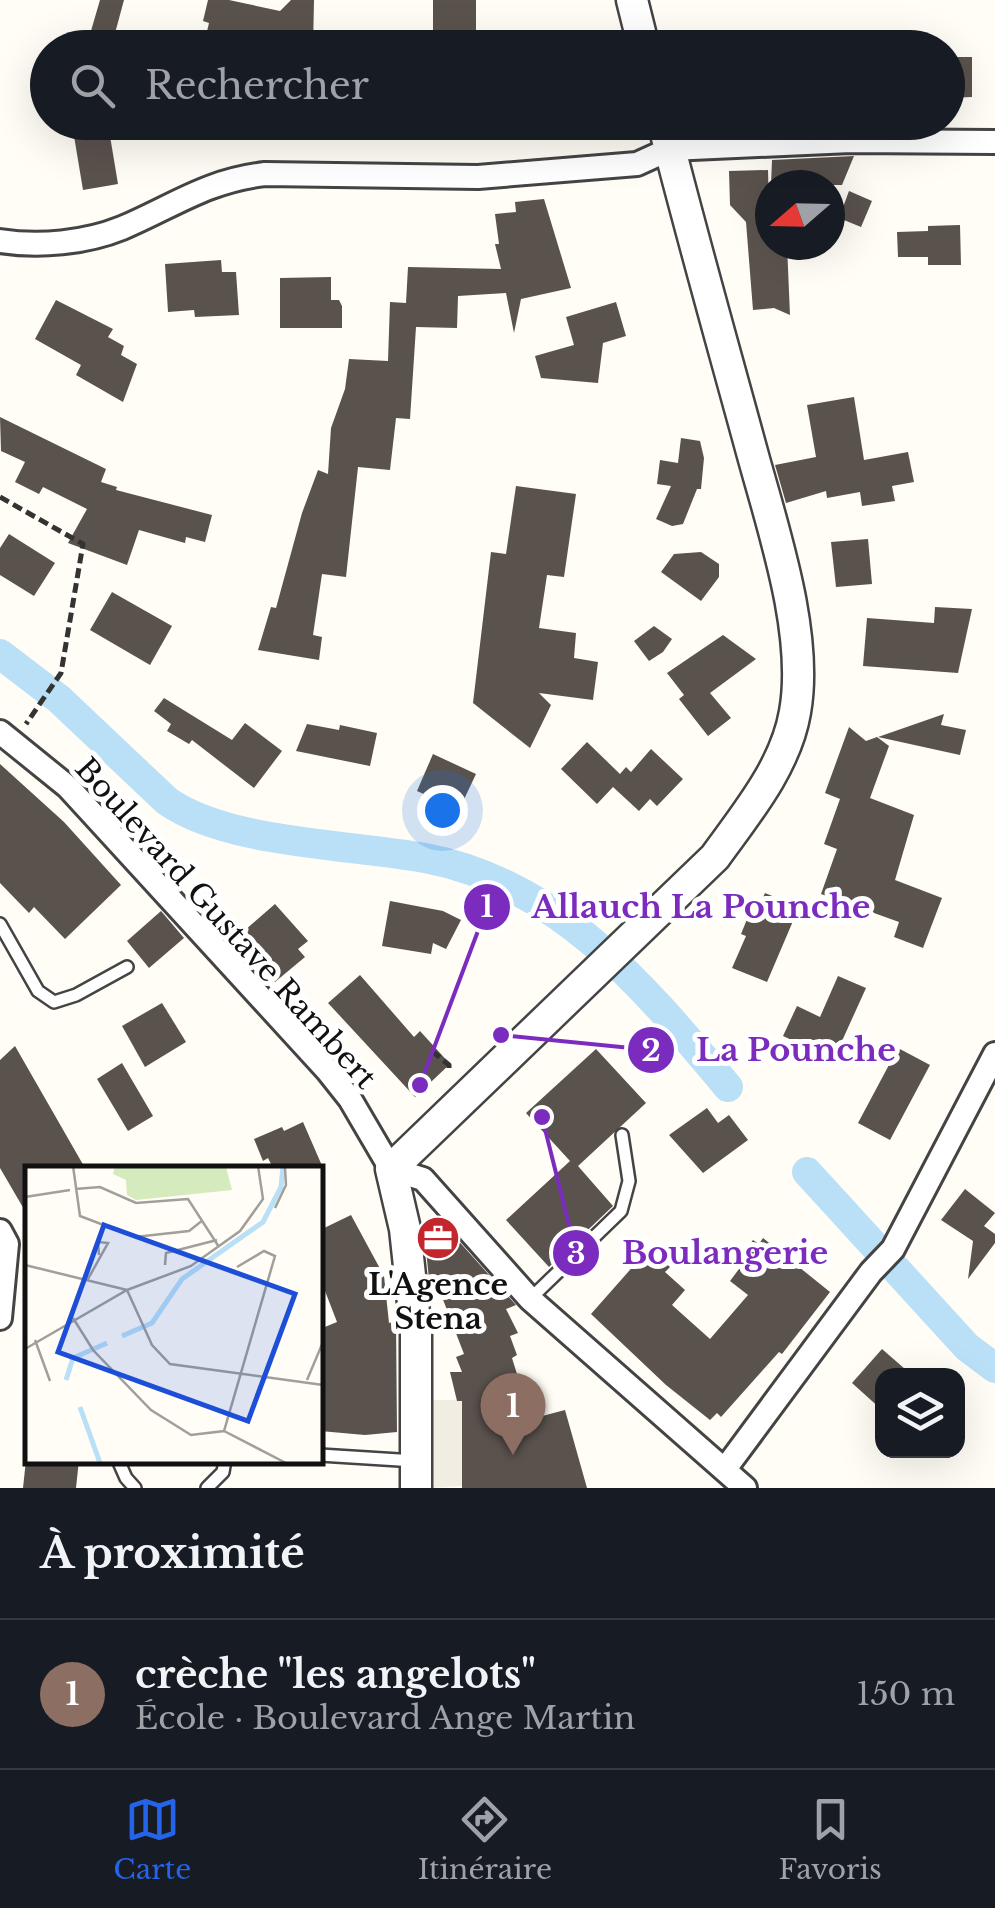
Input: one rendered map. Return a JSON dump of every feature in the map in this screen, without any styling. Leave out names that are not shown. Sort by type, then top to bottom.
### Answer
[{"type":"street","points":[[632,0],[640,30]]},
{"type":"street","points":[[0,241],[67,242],[120,228],[203,188],[241,177],[478,177],[637,164],[663,140]]},
{"type":"street","points":[[392,1168],[715,857],[754,803],[786,745],[794,716],[799,680],[794,626],[771,522],[668,140]]},
{"type":"street","points":[[814,140],[995,142]]},
{"type":"street","name":"Boulevard Gustave Rambert","points":[[0,732],[68,787],[327,1070],[350,1099],[392,1168]]},
{"type":"street","points":[[725,1468],[871,1272],[894,1249],[995,1054]]},
{"type":"street","points":[[392,1168],[423,1178],[530,1299],[745,1488]]},
{"type":"street","points":[[392,1168],[405,1229],[416,1331],[416,1474]]},
{"type":"street","points":[[0,1231],[6,1244],[0,1318]]},
{"type":"lane","points":[[0,924],[38,990],[54,1002],[76,995],[127,967]]},
{"type":"lane","points":[[530,1299],[622,1211],[629,1181],[622,1134]]},
{"type":"lane","points":[[322,1454],[416,1474]]},
{"type":"lane","points":[[119,1463],[135,1488]]},
{"type":"lane","points":[[207,1488],[223,1472],[224,1463]]},
{"type":"path","points":[[0,497],[83,544],[61,674],[39,706]]},
{"type":"path","points":[[432,1051],[449,1065]]},
{"type":"shaded area","points":[[428,1400],[462,1400],[462,1486],[431,1488]]},
{"type":"building","points":[[100,0],[124,0],[116,30],[91,30]]},
{"type":"building","points":[[208,0],[229,0],[280,11],[291,0],[314,0],[313,30],[207,30],[209,23],[203,21]]},
{"type":"building","points":[[433,0],[476,0],[476,30],[433,30]]},
{"type":"building","points":[[965,57],[972,57],[972,97],[965,97]]},
{"type":"building","points":[[75,140],[111,140],[118,184],[83,190]]},
{"type":"building","points":[[854,156],[845,178],[845,170],[772,170],[772,160]]},
{"type":"building","points":[[755,170],[755,260],[788,260],[790,315],[774,308],[753,310],[746,222],[730,205],[729,171]]},
{"type":"building","points":[[849,191],[872,201],[861,227],[845,220]]},
{"type":"building","points":[[544,199],[571,288],[521,299],[514,333],[506,293],[458,296],[457,328],[416,327],[410,419],[396,418],[390,470],[358,467],[346,577],[322,574],[313,635],[322,637],[319,660],[258,650],[271,607],[276,608],[318,470],[328,474],[331,428],[345,389],[349,359],[388,361],[390,302],[406,303],[408,267],[501,269],[495,244],[499,244],[495,214],[516,212],[515,202]]},
{"type":"building","points":[[960,225],[961,265],[928,265],[928,257],[898,257],[897,232]]},
{"type":"building","points":[[221,260],[222,272],[236,272],[239,315],[195,317],[194,310],[168,312],[165,264]]},
{"type":"building","points":[[331,277],[331,300],[339,300],[342,306],[342,328],[280,328],[280,278]]},
{"type":"building","points":[[56,300],[113,329],[108,337],[124,346],[121,355],[137,364],[123,402],[76,375],[81,365],[35,339]]},
{"type":"building","points":[[616,302],[626,336],[603,343],[598,383],[541,378],[535,356],[574,345],[566,317]]},
{"type":"building","points":[[854,397],[864,460],[908,452],[914,482],[892,486],[895,501],[862,506],[860,492],[827,498],[826,491],[786,503],[775,465],[816,457],[807,405]]},
{"type":"building","points":[[0,417],[106,469],[101,482],[117,487],[116,490],[212,515],[205,542],[186,537],[185,543],[139,530],[127,565],[68,543],[87,509],[43,487],[39,494],[15,482],[25,462],[1,451]]},
{"type":"building","points":[[681,438],[700,441],[704,458],[701,489],[697,489],[683,524],[672,526],[656,519],[671,486],[657,484],[660,460],[678,463]]},
{"type":"building","points":[[516,486],[576,494],[564,577],[547,575],[539,628],[576,633],[574,658],[598,662],[593,700],[539,693],[551,705],[530,748],[473,703],[491,552],[506,554]]},
{"type":"building","points":[[9,534],[55,563],[34,596],[0,575],[0,548]]},
{"type":"building","points":[[868,539],[872,584],[836,587],[831,542]]},
{"type":"building","points":[[701,552],[719,564],[719,577],[701,601],[661,572],[674,554]]},
{"type":"building","points":[[112,592],[172,626],[150,665],[90,630]]},
{"type":"building","points":[[935,607],[972,609],[958,673],[863,666],[867,618],[934,623]]},
{"type":"building","points":[[654,626],[672,639],[663,652],[649,661],[634,641]]},
{"type":"building","points":[[723,635],[756,659],[710,693],[731,718],[708,736],[679,699],[684,695],[667,673]]},
{"type":"building","points":[[164,698],[232,740],[245,723],[282,751],[254,788],[192,740],[189,744],[167,731],[171,724],[154,711]]},
{"type":"building","points":[[944,714],[941,725],[966,730],[960,755],[878,737]]},
{"type":"building","points":[[307,724],[339,730],[340,725],[377,733],[370,766],[296,751]]},
{"type":"building","points":[[849,727],[866,741],[877,737],[889,746],[870,798],[914,815],[895,880],[942,898],[923,948],[894,937],[899,922],[821,894],[837,849],[824,844],[840,799],[825,793]]},
{"type":"building","points":[[587,742],[620,774],[626,767],[631,772],[651,749],[683,779],[657,806],[650,799],[639,811],[613,787],[597,804],[561,769]]},
{"type":"building","points":[[433,754],[476,774],[459,810],[417,791]]},
{"type":"building","points":[[0,764],[64,822],[121,885],[65,939],[34,907],[29,913],[0,883]]},
{"type":"building","points":[[765,893],[799,907],[767,982],[732,968],[746,936],[741,934],[752,907],[757,910]]},
{"type":"building","points":[[390,901],[443,911],[461,920],[446,949],[433,943],[431,954],[382,946]]},
{"type":"building","points":[[275,904],[308,941],[298,949],[305,957],[275,982],[237,937]]},
{"type":"building","points":[[161,911],[184,938],[149,968],[127,941]]},
{"type":"building","points":[[360,975],[414,1037],[420,1031],[450,1064],[415,1097],[328,1003]]},
{"type":"building","points":[[838,976],[866,988],[837,1052],[825,1047],[822,1054],[783,1036],[797,1006],[820,1017]]},
{"type":"building","points":[[162,1003],[186,1042],[145,1067],[122,1026]]},
{"type":"building","points":[[15,1046],[84,1166],[25,1166],[25,1211],[0,1168],[0,1060]]},
{"type":"building","points":[[898,1048],[930,1065],[890,1140],[858,1123]]},
{"type":"building","points":[[596,1049],[646,1103],[578,1166],[613,1206],[549,1267],[506,1220],[570,1161],[526,1113]]},
{"type":"building","points":[[122,1063],[153,1116],[128,1131],[97,1079]]},
{"type":"building","points":[[707,1108],[718,1123],[729,1115],[748,1140],[703,1173],[669,1135]]},
{"type":"building","points":[[303,1122],[323,1168],[272,1166],[268,1158],[263,1161],[254,1139],[282,1127],[284,1131]]},
{"type":"building","points":[[965,1189],[995,1213],[984,1226],[995,1234],[995,1243],[968,1279],[973,1241],[941,1220]]},
{"type":"building","points":[[351,1215],[384,1276],[389,1323],[396,1321],[397,1432],[365,1435],[322,1431],[322,1328],[337,1322],[322,1283],[322,1229]]},
{"type":"building","points":[[438,1218],[516,1305],[506,1309],[518,1333],[510,1336],[517,1355],[512,1358],[531,1419],[565,1410],[587,1488],[462,1488],[462,1401],[457,1401],[450,1372],[462,1372],[456,1357],[464,1354],[437,1284],[430,1289],[424,1230]]},
{"type":"building","points":[[763,1238],[830,1292],[782,1354],[779,1352],[721,1417],[717,1413],[710,1420],[666,1385],[591,1314],[644,1254],[648,1257],[653,1252],[670,1267],[665,1272],[685,1290],[672,1305],[710,1339],[748,1295],[730,1281],[745,1261],[740,1257],[753,1240],[759,1244]]},
{"type":"building","points":[[882,1349],[904,1368],[875,1368],[875,1404],[852,1383]]},
{"type":"building","points":[[26,1463],[79,1463],[76,1488],[23,1488]]},
{"type":"waterway","points":[[0,654],[59,699],[167,801],[193,815],[256,834],[425,858],[473,871],[517,890],[596,945],[664,1013],[728,1087]]},
{"type":"waterway","points":[[807,1172],[967,1347],[995,1368]]},
{"type":"place","name":"La Pounche","points":[[501,1035]]},
{"type":"place","name":"Allauch La Pounche","points":[[420,1085]]},
{"type":"place","name":"Boulangerie","points":[[542,1117]]},
{"type":"place","name":"L'Agence Stena","points":[[438,1238]]},
{"type":"place","name":"crèche \"les angelots\"","points":[[513,1455]]}]
